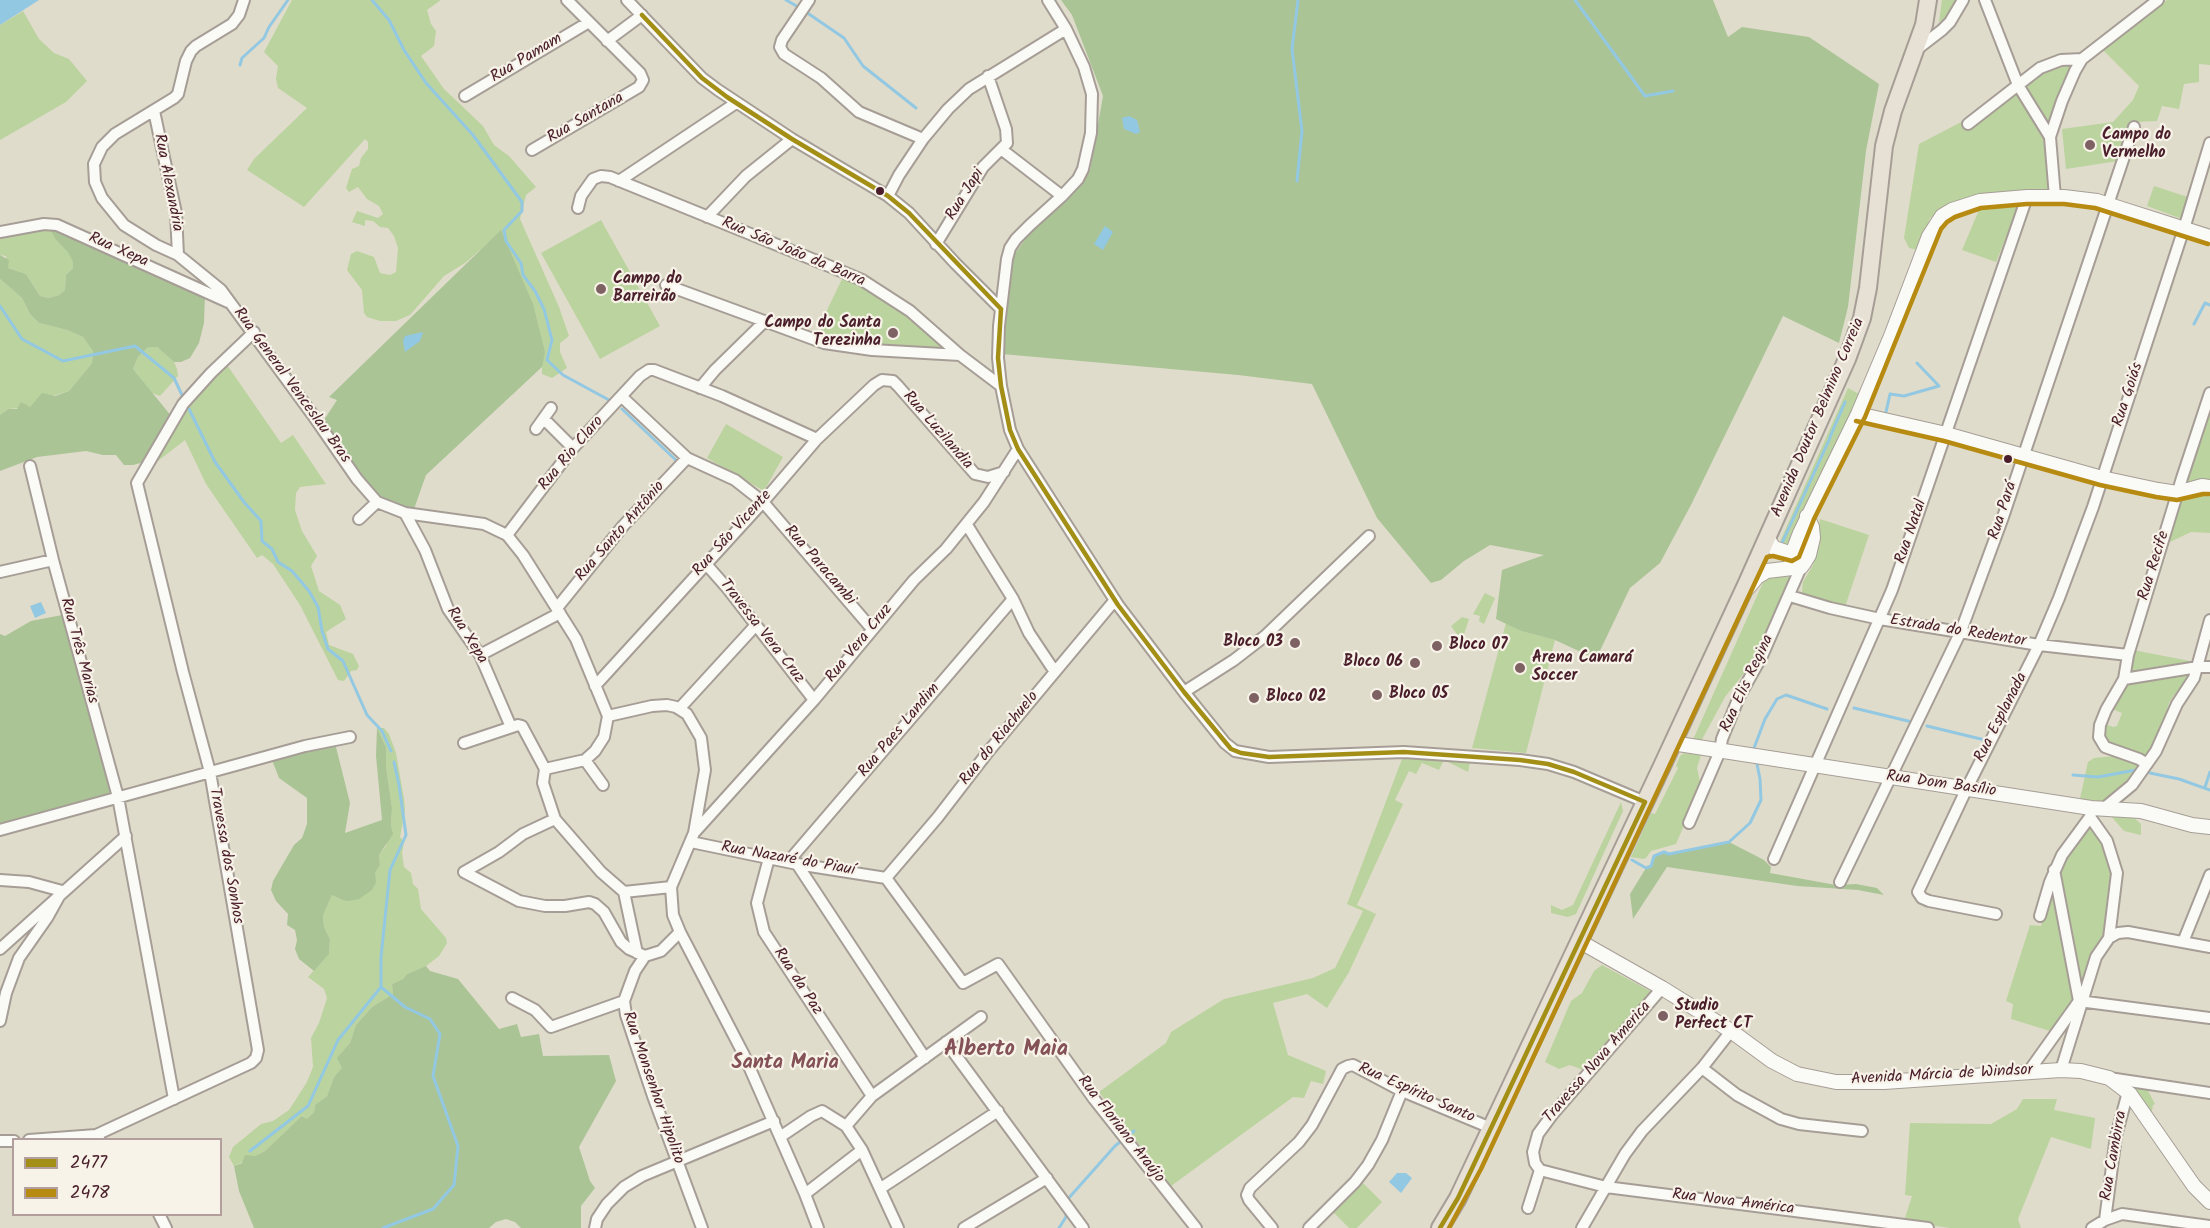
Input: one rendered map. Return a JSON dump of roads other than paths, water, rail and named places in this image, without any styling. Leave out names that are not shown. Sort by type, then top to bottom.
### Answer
[{"type":"main road","name":"Avenida Doutor Belmino Correia","points":[[1440,1228],[1458,1198],[1740,599],[1768,545],[1847,359],[1862,318],[1868,288],[1884,146],[1893,111],[1924,26],[1928,0]]},
{"type":"street","name":"Rua General Venceslau Bras","points":[[244,0],[239,15],[232,24],[190,51],[178,93],[154,111],[115,134],[102,147],[94,164],[96,182],[102,198],[124,225],[177,255],[221,290],[254,332],[357,479],[377,502],[405,513],[483,524],[507,535]]},
{"type":"street","points":[[567,0],[607,41],[642,15]]},
{"type":"street","points":[[627,0],[702,78],[792,139],[888,196],[909,213],[936,244],[1001,309]]},
{"type":"street","points":[[809,0],[782,40],[781,51],[821,78],[859,112],[922,139]]},
{"type":"street","points":[[1048,0],[1066,29],[1087,74],[1092,94],[1091,133],[1083,169],[1078,179],[1030,225],[1010,249],[1006,259],[998,358],[1001,387],[1010,430],[1018,449],[1115,600],[1225,743],[1231,749],[1241,753],[1269,757],[1404,752],[1520,760],[1548,764],[1574,772],[1645,802]]},
{"type":"street","points":[[1915,50],[1950,22],[1963,0]]},
{"type":"street","points":[[1985,0],[2018,85],[2050,137]]},
{"type":"street","points":[[2055,197],[2050,137],[2068,85],[2082,59],[2158,0]]},
{"type":"street","name":"Rua Pamam","points":[[465,96],[589,22]]},
{"type":"street","points":[[888,196],[899,174],[922,139],[969,89],[1066,29]]},
{"type":"street","name":"Rua Santana","points":[[532,150],[639,87],[643,80],[640,73],[607,41]]},
{"type":"street","points":[[1968,124],[2040,68],[2070,58],[2082,59]]},
{"type":"street","points":[[988,76],[1006,129],[1007,143],[1001,149],[1062,196]]},
{"type":"street","points":[[619,181],[736,103]]},
{"type":"street","name":"Rua Alexandria","points":[[154,111],[176,213],[177,255]]},
{"type":"street","name":"Rua Pará","points":[[1840,882],[1961,631],[2023,456],[2134,127]]},
{"type":"street","points":[[707,217],[746,176],[792,139]]},
{"type":"street","name":"Rua Goiás","points":[[2039,645],[2060,598],[2093,507],[2210,143]]},
{"type":"street","name":"Rua Japi","points":[[936,244],[983,167],[1001,149]]},
{"type":"street","name":"Rua São João da Barra","points":[[578,208],[581,196],[595,177],[601,176],[619,181],[862,280],[910,310],[960,355],[1001,387]]},
{"type":"street","points":[[1795,567],[1768,545],[1763,560],[1773,569],[1795,567],[1809,555],[1812,546],[1812,527],[1807,516],[1858,414],[1929,236],[1942,216],[1964,205],[1980,201],[2027,197],[2081,199],[2107,204],[2210,237]]},
{"type":"street","name":"Rua Natal","points":[[1774,859],[1880,619],[2027,197]]},
{"type":"street","name":"Rua Xepa","points":[[0,232],[44,224],[57,225],[231,303]]},
{"type":"street","points":[[666,285],[824,343],[872,350],[960,355]]},
{"type":"street","points":[[765,321],[700,388],[817,439]]},
{"type":"street","name":"Travessa dos Sonhos","points":[[99,1137],[251,1063],[256,1058],[258,1050],[210,772],[137,483],[183,404],[211,373],[254,332]]},
{"type":"street","name":"Rua Rio Claro","points":[[507,535],[573,448],[640,376],[649,370],[654,370],[700,388]]},
{"type":"street","name":"Rua Luzilandia","points":[[874,385],[882,380],[892,381],[975,474],[988,477],[1004,472]]},
{"type":"street","name":"Rua São Vicente","points":[[595,686],[763,502],[817,439],[874,385]]},
{"type":"street","name":"Rua Recife","points":[[2147,765],[2137,758],[2109,749],[2102,744],[2099,736],[2102,718],[2124,679],[2128,655],[2210,393]]},
{"type":"street","name":"Rua Paracambi","points":[[622,397],[687,458],[735,480],[763,502],[872,629]]},
{"type":"street","points":[[536,429],[551,408]]},
{"type":"street","points":[[1858,414],[2012,451],[2102,478],[2177,493],[2202,486],[2210,487]]},
{"type":"street","points":[[544,419],[573,448]]},
{"type":"street","name":"Rua Vera Cruz","points":[[692,837],[814,700],[914,580],[937,559],[967,525],[1018,449]]},
{"type":"street","name":"Rua Santo Antônio","points":[[559,610],[623,526],[687,458]]},
{"type":"street","name":"Rua Três Marias","points":[[30,466],[53,560],[118,797],[174,1099]]},
{"type":"street","points":[[359,519],[377,502]]},
{"type":"street","name":"Rua Xepa","points":[[405,513],[425,550],[448,609],[480,655],[515,726],[522,726],[544,769]]},
{"type":"street","points":[[967,525],[1013,599],[1029,633],[1055,672]]},
{"type":"street","points":[[507,535],[523,555],[576,639],[608,716],[604,737],[595,751],[585,760],[544,769],[543,783],[555,819],[601,872],[624,892],[641,955]]},
{"type":"street","points":[[1184,692],[1234,660],[1265,636],[1369,536]]},
{"type":"street","points":[[1,570],[53,560]]},
{"type":"street","name":"Travessa Vera Cruz","points":[[706,564],[814,700]]},
{"type":"street","name":"Rua Elis Regina","points":[[1689,823],[1720,751],[1722,739],[1739,697],[1762,656],[1790,596],[1795,567]]},
{"type":"street","name":"Avenida Doutor Belmino Correia","points":[[1740,599],[1757,577],[1773,569]]},
{"type":"street","name":"Estrada do Redentor","points":[[1790,596],[1880,619],[2039,645],[2128,655]]},
{"type":"street","name":"Rua Paes Landim","points":[[792,863],[1013,599]]},
{"type":"street","name":"Rua do Riachuelo","points":[[886,878],[938,818],[988,752],[1115,600]]},
{"type":"street","points":[[480,655],[559,610]]},
{"type":"street","points":[[2040,916],[2054,870],[2062,855],[2095,811],[2132,785],[2163,738],[2177,704],[2189,687],[2198,667],[2210,620]]},
{"type":"street","points":[[679,709],[756,625]]},
{"type":"street","name":"Rua Esplanada","points":[[1996,914],[1929,901],[1919,896],[1920,888],[2039,645]]},
{"type":"street","points":[[2124,679],[2210,667]]},
{"type":"street","points":[[608,716],[667,705],[687,714],[701,738],[705,770],[703,790],[692,837],[671,887],[673,915],[739,1044],[818,1228]]},
{"type":"street","points":[[464,743],[515,726]]},
{"type":"street","points":[[0,830],[305,746],[350,737]]},
{"type":"street","name":"Rua Dom Basílio","points":[[1672,743],[1967,788],[2095,811],[2141,812],[2210,827]]},
{"type":"street","points":[[585,760],[603,785]]},
{"type":"street","points":[[531,785],[543,783]]},
{"type":"street","points":[[2095,811],[2117,873],[2109,938]]},
{"type":"street","points":[[555,819],[523,834],[499,852],[464,872],[519,902],[545,906],[565,906],[589,902],[595,904],[604,912],[621,942],[641,955],[661,951],[680,932]]},
{"type":"street","points":[[0,949],[126,836]]},
{"type":"street","name":"Rua Nazaré do Piauí","points":[[692,837],[792,863],[886,878]]},
{"type":"street","name":"Rua da Paz","points":[[769,858],[756,903],[764,932],[872,1096]]},
{"type":"street","points":[[792,863],[925,1058]]},
{"type":"street","points":[[2029,1071],[2081,1001],[2054,870]]},
{"type":"street","points":[[2183,942],[2210,875]]},
{"type":"street","name":"Rua Floriano Araújo","points":[[886,878],[963,983],[998,964],[1094,1099],[1196,1228]]},
{"type":"street","points":[[0,880],[37,884],[63,891]]},
{"type":"street","points":[[624,892],[671,887]]},
{"type":"street","points":[[0,1021],[6,993],[20,958],[63,891]]},
{"type":"street","points":[[2061,1070],[2096,957],[2109,938],[2118,933],[2128,933],[2210,947]]},
{"type":"street","name":"Avenida Márcia de Windsor","points":[[1580,942],[1662,988],[1731,1031],[1772,1061],[1797,1074],[1836,1082],[1884,1082],[2061,1070],[2081,1071],[2109,1078],[2128,1092],[2194,1186],[2210,1202]]},
{"type":"street","name":"Rua Monsenhor Hipolito","points":[[641,955],[624,1001],[637,1050],[702,1228]]},
{"type":"street","name":"Travessa Nova America","points":[[1528,1208],[1540,1170],[1535,1163],[1533,1152],[1538,1134],[1662,988]]},
{"type":"street","points":[[512,998],[535,1010],[551,1027],[624,1001]]},
{"type":"street","points":[[2081,1001],[2210,1018]]},
{"type":"street","points":[[846,1126],[872,1096],[981,1017]]},
{"type":"street","points":[[1582,1228],[1625,1154],[1642,1131],[1702,1068],[1731,1031]]},
{"type":"street","points":[[946,1042],[1083,1228]]},
{"type":"street","name":"Rua Espírito Santo","points":[[1272,1228],[1249,1200],[1247,1195],[1250,1188],[1299,1142],[1312,1125],[1342,1069],[1353,1065],[1402,1090],[1491,1128]]},
{"type":"street","points":[[1702,1068],[1737,1095],[1781,1119],[1799,1124],[1862,1131]]},
{"type":"street","points":[[2109,1078],[2210,1093]]},
{"type":"street","points":[[1309,1228],[1355,1182],[1368,1165],[1382,1140],[1402,1090]]},
{"type":"street","name":"Rua Cambirra","points":[[2105,1220],[2116,1136],[2128,1092]]},
{"type":"street","points":[[780,1137],[822,1111],[846,1126],[862,1150],[898,1228]]},
{"type":"street","points":[[881,1188],[998,1111]]},
{"type":"street","points":[[595,1228],[597,1219],[607,1204],[624,1187],[642,1176],[774,1121]]},
{"type":"street","points":[[76,1138],[99,1137]]},
{"type":"street","points":[[805,1194],[862,1150]]},
{"type":"street","name":"Rua Nova América","points":[[1540,1170],[1606,1187],[1928,1228]]},
{"type":"street","points":[[964,1228],[1047,1178]]},
{"type":"street","points":[[2092,1228],[2122,1214],[2156,1223],[2210,1226]]},
{"type":"water","points":[[0,0],[39,0],[0,25]]},
{"type":"water","points":[[1129,116],[1137,120],[1140,132],[1136,134],[1124,129],[1122,118]]},
{"type":"water","points":[[1105,226],[1113,232],[1103,250],[1094,244]]},
{"type":"water","points":[[423,332],[420,341],[405,352],[403,341],[405,336]]},
{"type":"water","points":[[41,602],[46,613],[35,618],[30,606]]},
{"type":"water","points":[[1397,1173],[1406,1173],[1412,1178],[1401,1193],[1389,1182]]},
{"type":"waterway","points":[[240,65],[242,58],[264,38],[288,0]]},
{"type":"waterway","points":[[372,0],[389,20],[404,50],[426,83],[473,135],[522,202],[522,211],[504,230],[506,241],[521,263],[523,275],[535,291],[544,309],[552,340],[547,360],[563,375],[609,400]]},
{"type":"waterway","points":[[786,0],[800,8]]},
{"type":"waterway","points":[[1297,181],[1302,131],[1292,49],[1298,0]]},
{"type":"waterway","points":[[1575,0],[1645,96],[1673,91]]},
{"type":"waterway","points":[[806,12],[844,38],[863,66],[916,108]]},
{"type":"waterway","points":[[2194,324],[2205,303],[2210,305]]},
{"type":"waterway","points":[[0,306],[22,339],[63,361],[135,346],[174,378],[182,395]]},
{"type":"waterway","points":[[1886,412],[1890,394],[1904,396],[1939,386],[1917,363]]},
{"type":"waterway","points":[[1830,437],[1845,402]]},
{"type":"waterway","points":[[189,409],[215,462],[261,521],[262,541],[272,549],[278,562],[292,571],[309,591],[318,607],[328,649],[343,661],[367,715],[382,731],[391,751]]},
{"type":"waterway","points":[[622,409],[679,463]]},
{"type":"waterway","points":[[1782,543],[1830,438]]},
{"type":"waterway","points":[[1755,753],[1754,748],[1765,719],[1777,699],[1786,695],[1827,709]]},
{"type":"waterway","points":[[1854,708],[1912,722]]},
{"type":"waterway","points":[[1927,726],[1985,740]]},
{"type":"waterway","points":[[1632,860],[1646,868],[1651,866],[1654,856],[1664,852],[1669,854],[1729,842],[1750,823],[1761,800],[1756,759]]},
{"type":"waterway","points":[[383,1228],[433,1209],[454,1185],[458,1146],[433,1076],[440,1034],[430,1019],[405,1007],[381,987],[381,957],[390,870],[406,835],[394,762]]},
{"type":"waterway","points":[[2073,775],[2098,777],[2136,770]]},
{"type":"waterway","points":[[2205,787],[2210,772]]},
{"type":"waterway","points":[[2150,773],[2179,779],[2210,790]]},
{"type":"waterway","points":[[250,1151],[308,1106],[338,1040],[381,987]]},
{"type":"waterway","points":[[1067,1200],[1115,1146],[1134,1131]]},
{"type":"waterway","points":[[1059,1228],[1066,1217],[1066,1210]]},
{"type":"place","name":"Campo do Vermelho","points":[[2090,145]]},
{"type":"place","name":"Campo do Barreirão","points":[[601,289]]},
{"type":"place","name":"Campo do Santa Terezinha","points":[[893,333]]},
{"type":"place","name":"Bloco 03","points":[[1295,643]]},
{"type":"place","name":"Bloco 07","points":[[1437,646]]},
{"type":"place","name":"Bloco 06","points":[[1415,663]]},
{"type":"place","name":"Arena Camará Soccer","points":[[1520,668]]},
{"type":"place","name":"Bloco 05","points":[[1377,695]]},
{"type":"place","name":"Bloco 02","points":[[1254,698]]},
{"type":"place","name":"Studio Perfect CT","points":[[1663,1016]]},
{"type":"district","name":"Alberto Maia","points":[[1006,1051]]},
{"type":"district","name":"Santa Maria","points":[[785,1065]]}]
